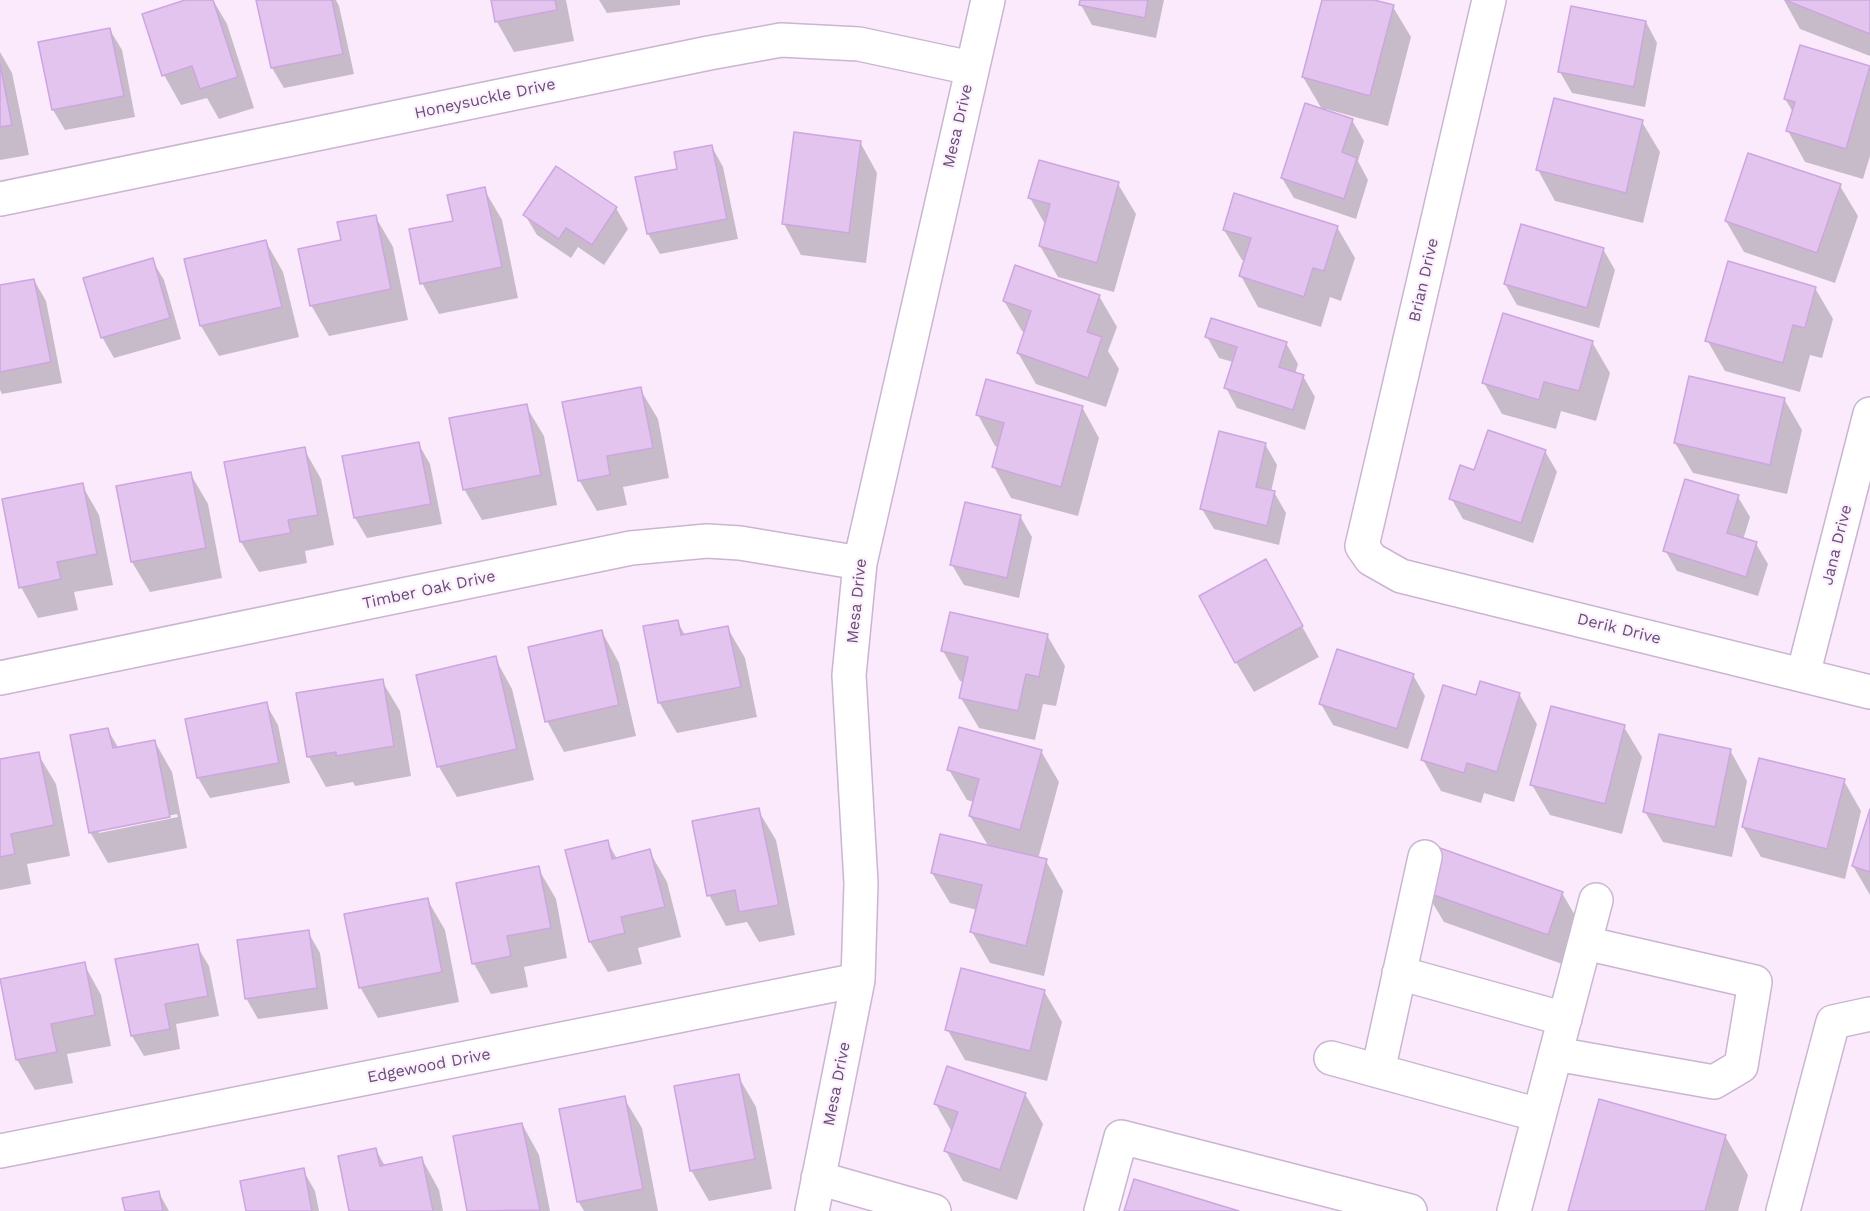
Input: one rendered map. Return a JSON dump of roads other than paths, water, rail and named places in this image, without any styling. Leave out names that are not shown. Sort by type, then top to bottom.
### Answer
[{"type":"street","name":"Mesa Drive","points":[[812,1211],[858,980],[861,883],[849,675],[860,563],[988,0]]},
{"type":"street","name":"Brian Drive","points":[[1371,559],[1362,546],[1489,0]]},
{"type":"street","name":"Honeysuckle Drive","points":[[0,199],[781,40],[859,44],[971,68]]},
{"type":"street","name":"Jana Drive","points":[[1803,675],[1870,414]]},
{"type":"street","name":"Timber Oak Drive","points":[[0,678],[631,548],[707,541],[740,543],[860,563]]},
{"type":"street","name":"Derik Drive","points":[[1371,559],[1401,576],[1870,692]]},
{"type":"street","points":[[1378,1071],[1425,857]]},
{"type":"street","points":[[1514,1211],[1596,900]]},
{"type":"street","points":[[1556,1054],[1714,1082],[1741,1066],[1755,982],[1585,943]]},
{"type":"street","points":[[1399,973],[1565,1019]]},
{"type":"street","name":"Edgewood Drive","points":[[0,1151],[858,980]]},
{"type":"street","points":[[1783,1211],[1833,1022],[1870,1014]]},
{"type":"street","points":[[1331,1058],[1539,1115]]},
{"type":"street","points":[[1101,1211],[1121,1137],[1410,1211]]},
{"type":"street","points":[[818,1178],[934,1211]]}]
